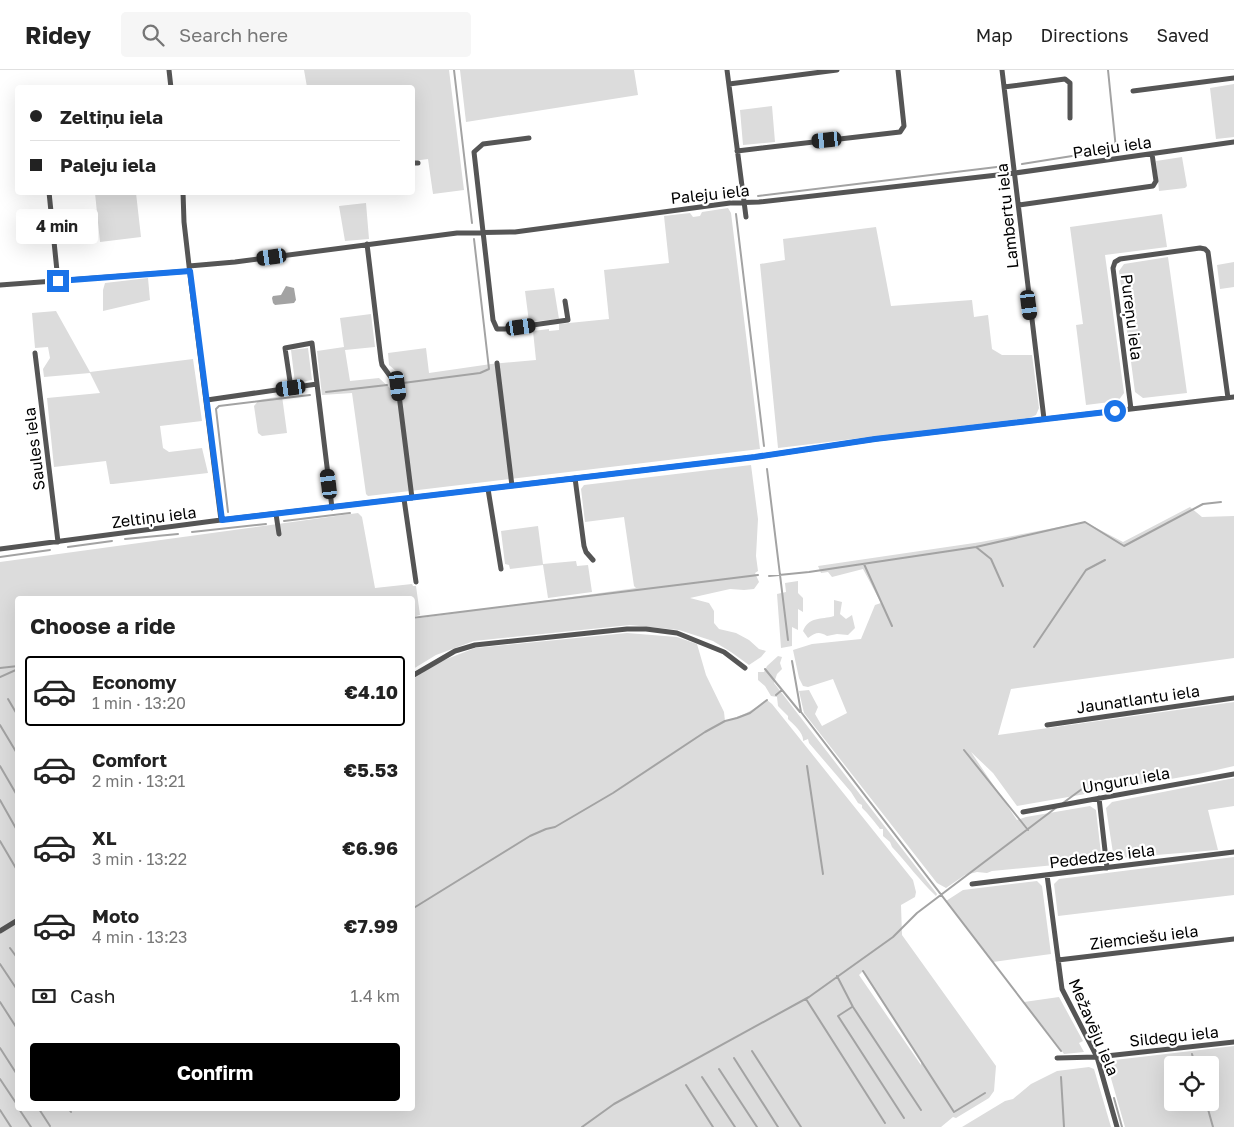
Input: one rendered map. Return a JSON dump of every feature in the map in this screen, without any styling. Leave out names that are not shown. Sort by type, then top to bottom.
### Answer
[{"type":"street","points":[[169,70],[171,85]]},
{"type":"street","points":[[727,70],[746,217]]},
{"type":"street","points":[[729,84],[837,70]]},
{"type":"street","points":[[737,151],[900,132],[904,126],[898,70]]},
{"type":"street","name":"Lambertu iela","points":[[1002,70],[1044,419]]},
{"type":"street","points":[[1133,91],[1234,78]]},
{"type":"street","points":[[1004,87],[1065,79],[1070,83],[1070,118]]},
{"type":"street","points":[[529,138],[483,144],[474,152],[493,320],[497,329],[568,320],[565,302]]},
{"type":"street","name":"Paleju iela","points":[[0,285],[189,268],[458,233],[515,232],[730,203],[1015,173],[1234,142]]},
{"type":"street","points":[[1019,205],[1153,186],[1156,181],[1152,154]]},
{"type":"street","points":[[49,195],[58,281]]},
{"type":"street","points":[[183,195],[189,268],[222,520]]},
{"type":"street","points":[[367,244],[381,360],[382,365],[398,386],[412,498]]},
{"type":"street","name":"Pureņu iela","points":[[1131,409],[1113,268],[1115,262],[1120,259],[1200,248],[1208,252],[1231,398]]},
{"type":"street","points":[[291,388],[285,348],[312,343],[332,508]]},
{"type":"street","name":"Saules iela","points":[[35,354],[58,542]]},
{"type":"street","points":[[497,363],[512,486]]},
{"type":"street","points":[[207,400],[317,384]]},
{"type":"street","name":"Zeltiņu iela","points":[[0,549],[222,520],[755,457],[875,439],[1231,398]]},
{"type":"street","points":[[575,478],[584,546],[586,552],[593,560]]},
{"type":"street","points":[[488,489],[501,569]]},
{"type":"street","points":[[404,499],[416,582]]},
{"type":"street","points":[[276,514],[279,534]]},
{"type":"street","points":[[415,674],[455,651],[475,645],[627,629],[677,634],[724,652],[745,668]]},
{"type":"street","name":"Jaunatlantu iela","points":[[1047,725],[1234,698]]},
{"type":"street","name":"Unguru iela","points":[[1023,812],[1234,774]]},
{"type":"street","points":[[1099,798],[1107,868]]},
{"type":"street","name":"Pededzes iela","points":[[972,884],[1234,852]]},
{"type":"street","name":"Mežavēju iela","points":[[1047,875],[1062,989],[1097,1057],[1117,1127]]},
{"type":"street","points":[[0,931],[15,922]]},
{"type":"street","name":"Ziemciešu iela","points":[[1058,960],[1234,938]]},
{"type":"street","name":"Sildegu iela","points":[[1057,1058],[1097,1057],[1234,1042]]},
{"type":"shaded area","points":[[304,70],[449,70],[464,190],[433,194],[428,159],[415,161],[415,85],[307,85]]},
{"type":"shaded area","points":[[460,70],[634,70],[638,95],[466,122]]},
{"type":"shaded area","points":[[1234,84],[1234,137],[1216,139],[1210,88]]},
{"type":"shaded area","points":[[772,106],[775,142],[743,145],[740,110]]},
{"type":"shaded area","points":[[1182,157],[1187,186],[1185,188],[1159,191],[1156,161]]},
{"type":"shaded area","points":[[95,195],[136,195],[141,237],[100,242]]},
{"type":"shaded area","points":[[366,203],[369,239],[345,241],[339,206]]},
{"type":"shaded area","points":[[728,208],[731,213],[760,449],[368,496],[366,494],[352,393],[322,395],[317,351],[344,347],[340,318],[371,314],[375,347],[345,350],[350,381],[379,378],[392,390],[405,387],[403,377],[389,365],[388,353],[426,348],[429,373],[536,360],[533,331],[559,330],[559,324],[609,319],[604,270],[669,263],[664,216],[690,213],[693,217],[700,216],[702,212]]},
{"type":"shaded area","points":[[1162,214],[1167,247],[1105,255],[1124,393],[1118,401],[1086,405],[1076,325],[1083,324],[1070,227]]},
{"type":"shaded area","points":[[876,227],[891,306],[972,300],[974,317],[988,315],[992,349],[1002,355],[1032,355],[1039,408],[1036,415],[1029,418],[778,448],[760,264],[785,260],[783,239]]},
{"type":"shaded area","points":[[1168,257],[1187,393],[1143,398],[1135,392],[1119,271],[1124,264]]},
{"type":"shaded area","points":[[1234,262],[1234,287],[1220,289],[1217,265]]},
{"type":"shaded area","points":[[148,278],[150,300],[103,311],[105,283]]},
{"type":"shaded area","points":[[286,286],[294,288],[296,300],[294,303],[275,305],[273,303],[273,296],[281,295]]},
{"type":"shaded area","points":[[554,288],[559,319],[529,322],[525,291]]},
{"type":"shaded area","points":[[56,311],[90,372],[193,359],[202,421],[160,426],[163,448],[169,452],[202,448],[208,473],[110,484],[106,461],[54,467],[47,398],[100,393],[90,373],[44,377],[43,369],[50,358],[48,347],[35,348],[32,313]]},
{"type":"shaded area","points":[[308,348],[312,380],[295,383],[291,350]]},
{"type":"shaded area","points":[[282,396],[287,433],[262,436],[258,433],[254,406],[259,400]]},
{"type":"shaded area","points":[[751,465],[758,519],[756,556],[758,571],[755,573],[759,582],[754,589],[730,589],[690,598],[709,603],[714,611],[714,623],[719,629],[736,633],[749,640],[759,649],[766,651],[761,657],[749,665],[713,641],[679,630],[630,625],[474,641],[436,655],[415,668],[415,619],[636,588],[634,586],[624,517],[585,522],[581,489],[584,485]]},
{"type":"shaded area","points":[[1190,507],[1202,517],[1234,516],[1234,658],[1011,689],[998,735],[1234,702],[1234,766],[1199,774],[1017,806],[993,773],[971,752],[1017,820],[1090,806],[1096,810],[1101,854],[1096,861],[987,873],[977,872],[965,875],[946,888],[937,883],[804,713],[799,691],[809,690],[818,707],[815,714],[822,726],[847,713],[833,679],[808,687],[803,686],[799,678],[793,650],[812,644],[861,639],[875,605],[881,603],[863,569],[832,577],[828,572],[821,573],[818,566],[981,542],[1085,522],[1123,542]]},
{"type":"shaded area","points":[[358,513],[362,517],[375,588],[412,584],[416,586],[420,615],[415,616],[415,596],[15,596],[15,1111],[415,1111],[415,678],[439,662],[475,648],[627,633],[677,637],[697,644],[706,675],[724,712],[725,721],[747,713],[767,700],[772,704],[913,880],[916,892],[915,897],[901,905],[902,935],[996,1066],[994,1091],[989,1098],[956,1118],[953,1117],[941,1127],[0,1127],[0,562]],"holes":[[[863,971],[921,1060],[921,1065],[859,975]]]},
{"type":"shaded area","points":[[538,526],[543,564],[576,561],[577,566],[588,565],[592,592],[548,598],[543,565],[510,569],[509,565],[505,564],[501,531]]},
{"type":"shaded area","points":[[798,581],[798,593],[803,598],[803,612],[798,609],[798,630],[792,627],[792,646],[781,648],[777,594],[786,592],[785,583]]},
{"type":"shaded area","points":[[834,600],[842,602],[840,614],[846,619],[852,615],[855,628],[848,635],[837,634],[827,636],[817,633],[808,638],[803,631],[809,623],[816,619],[834,616]]},
{"type":"shaded area","points":[[778,656],[782,657],[780,663],[782,669],[777,674],[774,683],[937,894],[936,896],[883,836],[883,829],[880,829],[862,808],[862,805],[858,803],[851,792],[809,743],[808,739],[803,741],[796,726],[778,706],[777,697],[771,696],[765,686],[758,680],[758,672],[764,672],[767,666]]},
{"type":"shaded area","points":[[1234,778],[1234,806],[1208,810],[1218,850],[1119,858],[1113,853],[1106,808],[1112,802]]},
{"type":"shaded area","points":[[1234,857],[1234,895],[1058,916],[1054,884],[1059,879]]},
{"type":"shaded area","points":[[1037,881],[1042,886],[1051,954],[993,962],[946,901],[963,890]]},
{"type":"shaded area","points":[[1059,997],[1083,1041],[1079,1043],[1084,1052],[1064,1054],[1024,1002]]},
{"type":"shaded area","points":[[1234,1046],[1234,1127],[1125,1127],[1106,1061]]},
{"type":"shaded area","points":[[1089,1067],[1094,1069],[1111,1127],[962,1127],[1005,1101],[1013,1099],[1031,1084],[1057,1071]]},
{"type":"waterway","points":[[454,70],[472,223]]},
{"type":"waterway","points":[[1022,164],[1116,149],[1108,70]]},
{"type":"waterway","points":[[758,196],[1005,166]]},
{"type":"waterway","points":[[736,214],[764,446]]},
{"type":"waterway","points":[[403,383],[480,373],[489,369],[474,239]]},
{"type":"waterway","points":[[326,392],[387,385]]},
{"type":"waterway","points":[[228,512],[216,409],[219,406],[310,395]]},
{"type":"waterway","points":[[767,469],[788,640]]},
{"type":"waterway","points":[[769,576],[809,572],[976,547],[1085,522],[1124,546],[1203,504],[1221,502]]},
{"type":"waterway","points":[[284,521],[350,513]]},
{"type":"waterway","points":[[192,532],[266,524]]},
{"type":"waterway","points":[[125,539],[178,534]]},
{"type":"waterway","points":[[68,547],[112,541]]},
{"type":"waterway","points":[[976,547],[991,559],[1003,586]]},
{"type":"waterway","points":[[0,557],[50,550]]},
{"type":"waterway","points":[[1034,647],[1086,570],[1105,560]]},
{"type":"waterway","points":[[864,564],[892,626]]},
{"type":"waterway","points":[[415,618],[758,575]]},
{"type":"waterway","points":[[792,661],[801,712],[1061,1051]]},
{"type":"waterway","points":[[0,668],[15,666]]},
{"type":"waterway","points":[[765,669],[800,712]]},
{"type":"waterway","points":[[0,677],[15,670]]},
{"type":"waterway","points":[[776,695],[782,690]]},
{"type":"waterway","points":[[8,699],[15,711]]},
{"type":"waterway","points":[[415,907],[530,836],[555,827],[613,793],[705,732],[725,721],[750,713],[767,700]]},
{"type":"waterway","points":[[0,725],[15,750]]},
{"type":"waterway","points":[[964,750],[1028,830]]},
{"type":"waterway","points":[[0,766],[15,792]]},
{"type":"waterway","points":[[807,766],[823,874]]},
{"type":"waterway","points":[[1063,803],[1086,786]]},
{"type":"waterway","points":[[0,800],[15,827]]},
{"type":"waterway","points":[[582,1127],[614,1104],[809,997],[893,937],[917,913],[1057,807]]},
{"type":"waterway","points":[[0,841],[15,867]]},
{"type":"waterway","points":[[10,948],[15,955]]},
{"type":"waterway","points":[[0,964],[15,986]]},
{"type":"waterway","points":[[863,971],[954,1112],[985,1093]]},
{"type":"waterway","points":[[837,976],[853,1007],[921,1110]]},
{"type":"waterway","points":[[806,999],[885,1123]]},
{"type":"waterway","points":[[0,1002],[15,1025]]},
{"type":"waterway","points":[[852,1007],[838,1016],[904,1118]]},
{"type":"waterway","points":[[0,1048],[15,1071]]},
{"type":"waterway","points":[[752,1051],[801,1127]]},
{"type":"waterway","points":[[734,1058],[778,1127]]},
{"type":"waterway","points":[[719,1069],[757,1127]]},
{"type":"waterway","points":[[702,1077],[735,1127]]},
{"type":"waterway","points":[[1061,1077],[1064,1127]]},
{"type":"waterway","points":[[0,1079],[15,1102]]},
{"type":"waterway","points":[[686,1085],[713,1127]]},
{"type":"waterway","points":[[1114,1098],[1122,1127]]},
{"type":"waterway","points":[[0,1110],[11,1127]]},
{"type":"waterway","points":[[20,1111],[31,1127]]},
{"type":"waterway","points":[[40,1111],[50,1126]]},
{"type":"waterway","points":[[1209,1111],[1213,1127]]},
{"type":"route","points":[[58,281],[190,271],[222,520],[755,457],[875,439],[1115,411]]}]
